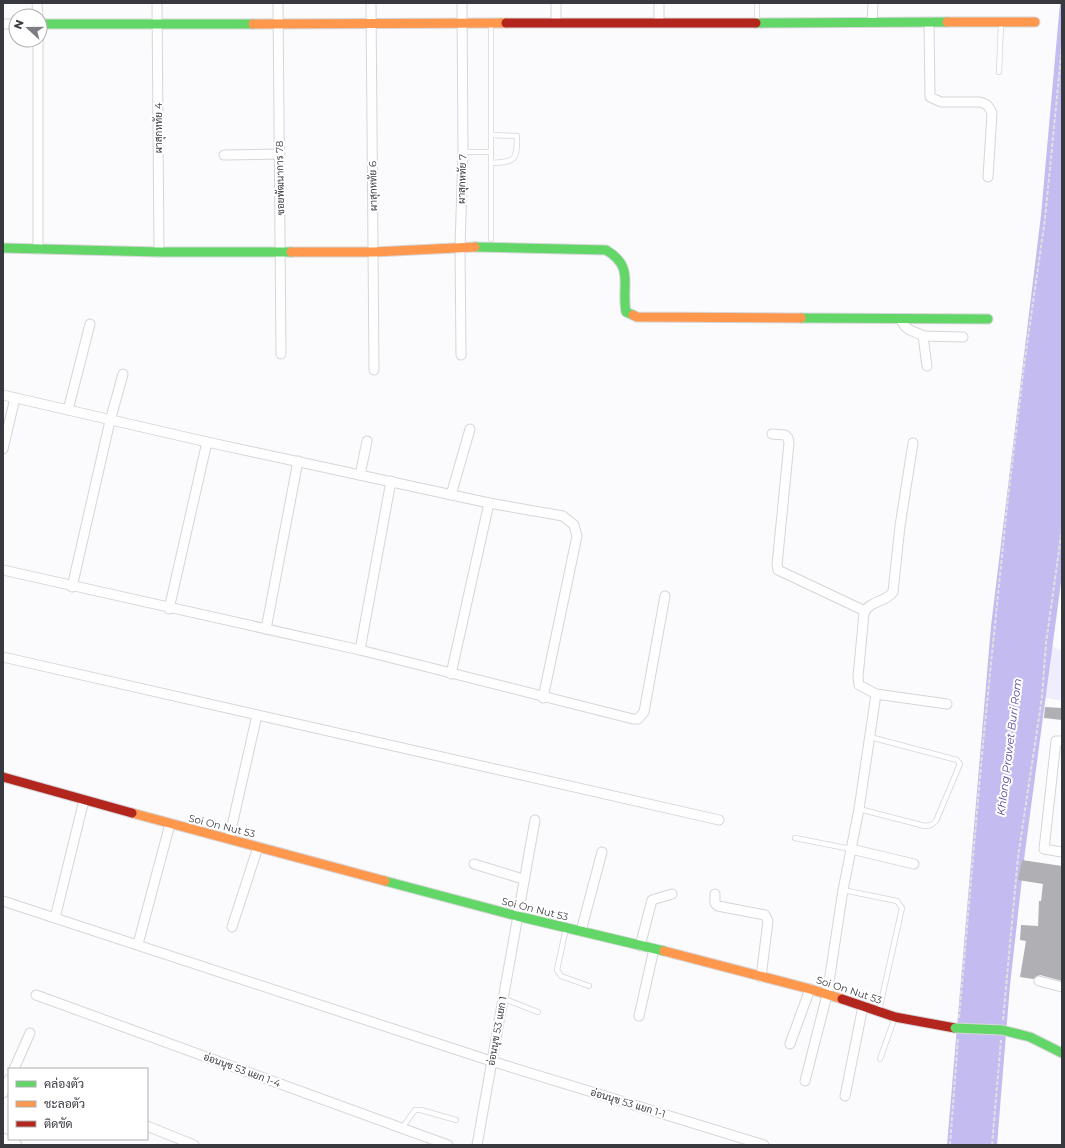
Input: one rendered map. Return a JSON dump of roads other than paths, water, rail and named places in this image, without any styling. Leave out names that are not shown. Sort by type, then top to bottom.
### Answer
[{"type":"street","name":"ผาสุกหทัย 4","points":[[157,3],[159,252]]},
{"type":"street","name":"ซอยพัฒนาการ 78","points":[[278,3],[281,354]]},
{"type":"street","name":"ผาสุกหทัย 6","points":[[371,3],[374,370]]},
{"type":"street","name":"ผาสุกหทัย 7","points":[[461,355],[460,247],[463,152],[462,3]]},
{"type":"street","points":[[556,3],[556,21]]},
{"type":"street","points":[[659,3],[659,22]]},
{"type":"street","points":[[872,22],[873,3]]},
{"type":"street","points":[[48,24],[556,21],[1035,22]]},
{"type":"street","points":[[929,22],[930,97],[941,102],[980,102],[986,104],[992,113],[988,177]]},
{"type":"street","points":[[38,48],[38,249]]},
{"type":"street","points":[[224,155],[280,154]]},
{"type":"street","points":[[3,248],[281,253],[374,252],[460,247],[606,250],[615,254],[621,259],[625,270],[624,306],[626,312],[637,317],[988,319]]},
{"type":"street","points":[[901,319],[902,324],[909,331],[923,336],[963,337]]},
{"type":"street","points":[[68,410],[90,324]]},
{"type":"street","points":[[923,336],[926,366]]},
{"type":"street","points":[[72,587],[110,421],[123,374]]},
{"type":"street","points":[[3,395],[110,421],[451,495],[563,516],[574,525],[577,536],[544,698]]},
{"type":"street","points":[[3,449],[15,398]]},
{"type":"street","points":[[451,495],[470,429]]},
{"type":"street","points":[[772,434],[785,435],[788,438],[789,443],[776,565],[778,570],[865,611]]},
{"type":"street","points":[[360,475],[367,441]]},
{"type":"street","points":[[169,609],[207,442]]},
{"type":"street","points":[[913,443],[900,526],[893,592],[885,600],[875,603],[865,611],[858,677],[859,685],[876,694],[947,704]]},
{"type":"street","points":[[266,629],[298,461]]},
{"type":"street","points":[[360,650],[391,481]]},
{"type":"street","points":[[451,674],[489,503]]},
{"type":"street","points":[[3,570],[169,609],[360,650],[633,720],[641,717],[644,712],[665,596]]},
{"type":"street","points":[[3,657],[719,820]]},
{"type":"street","points":[[805,1081],[827,995],[843,890],[859,809],[876,694]]},
{"type":"street","points":[[229,840],[257,714]]},
{"type":"street","points":[[1059,741],[1044,849],[1062,852]]},
{"type":"street","name":"Soi On Nut 53","points":[[3,778],[229,840],[517,916],[810,989],[895,1016],[931,1025],[1002,1030],[1030,1037],[1062,1054]]},
{"type":"street","points":[[54,918],[84,800]]},
{"type":"street","name":"อ่อนนุช 53 แยก 1","points":[[477,1145],[523,879],[535,820]]},
{"type":"street","points":[[138,944],[170,824]]},
{"type":"street","points":[[232,927],[258,847]]},
{"type":"street","points":[[851,849],[914,864]]},
{"type":"street","points":[[581,931],[602,852]]},
{"type":"street","points":[[474,864],[523,879]]},
{"type":"street","points":[[640,946],[652,900],[672,894]]},
{"type":"street","points":[[715,894],[715,903],[718,906],[765,914],[768,921],[760,977]]},
{"type":"street","name":"อ่อนนุช 53 แยก 1-1","points":[[3,901],[138,944],[491,1062],[764,1145]]},
{"type":"street","points":[[638,1016],[654,949]]},
{"type":"street","points":[[1039,981],[1062,986]]},
{"type":"street","points":[[790,1044],[810,989]]},
{"type":"street","name":"อ่อนนุช 53 แยก 1-4","points":[[36,995],[448,1145]]},
{"type":"street","points":[[845,1096],[863,1006]]},
{"type":"street","points":[[14,1068],[30,1033]]},
{"type":"street","points":[[3,1093],[8,1081]]},
{"type":"street","points":[[148,1126],[194,1145]]},
{"type":"street","points":[[3,1138],[17,1145]]},
{"type":"lane","points":[[757,3],[757,22]]},
{"type":"lane","points":[[490,22],[491,239]]},
{"type":"lane","points":[[999,72],[1001,22]]},
{"type":"lane","points":[[491,135],[517,136],[517,153],[514,159],[507,162],[491,163]]},
{"type":"lane","points":[[463,152],[491,152]]},
{"type":"lane","points":[[859,809],[925,826],[932,825],[936,821],[960,764],[957,760],[870,737]]},
{"type":"lane","points":[[795,838],[851,849]]},
{"type":"lane","points":[[843,890],[897,901],[902,908],[879,1011]]},
{"type":"lane","points":[[566,928],[557,970],[561,976],[589,986]]},
{"type":"lane","points":[[502,998],[538,1012]]},
{"type":"lane","points":[[880,1059],[895,1016]]},
{"type":"lane","points":[[402,1128],[415,1110],[422,1110],[456,1120]]},
{"type":"water","name":"Khlong Prawet Buri Rom","points":[[1060,3],[1062,3],[1062,575],[1025,852],[1010,985],[997,1145],[947,1145],[991,626],[1041,215]]}]
